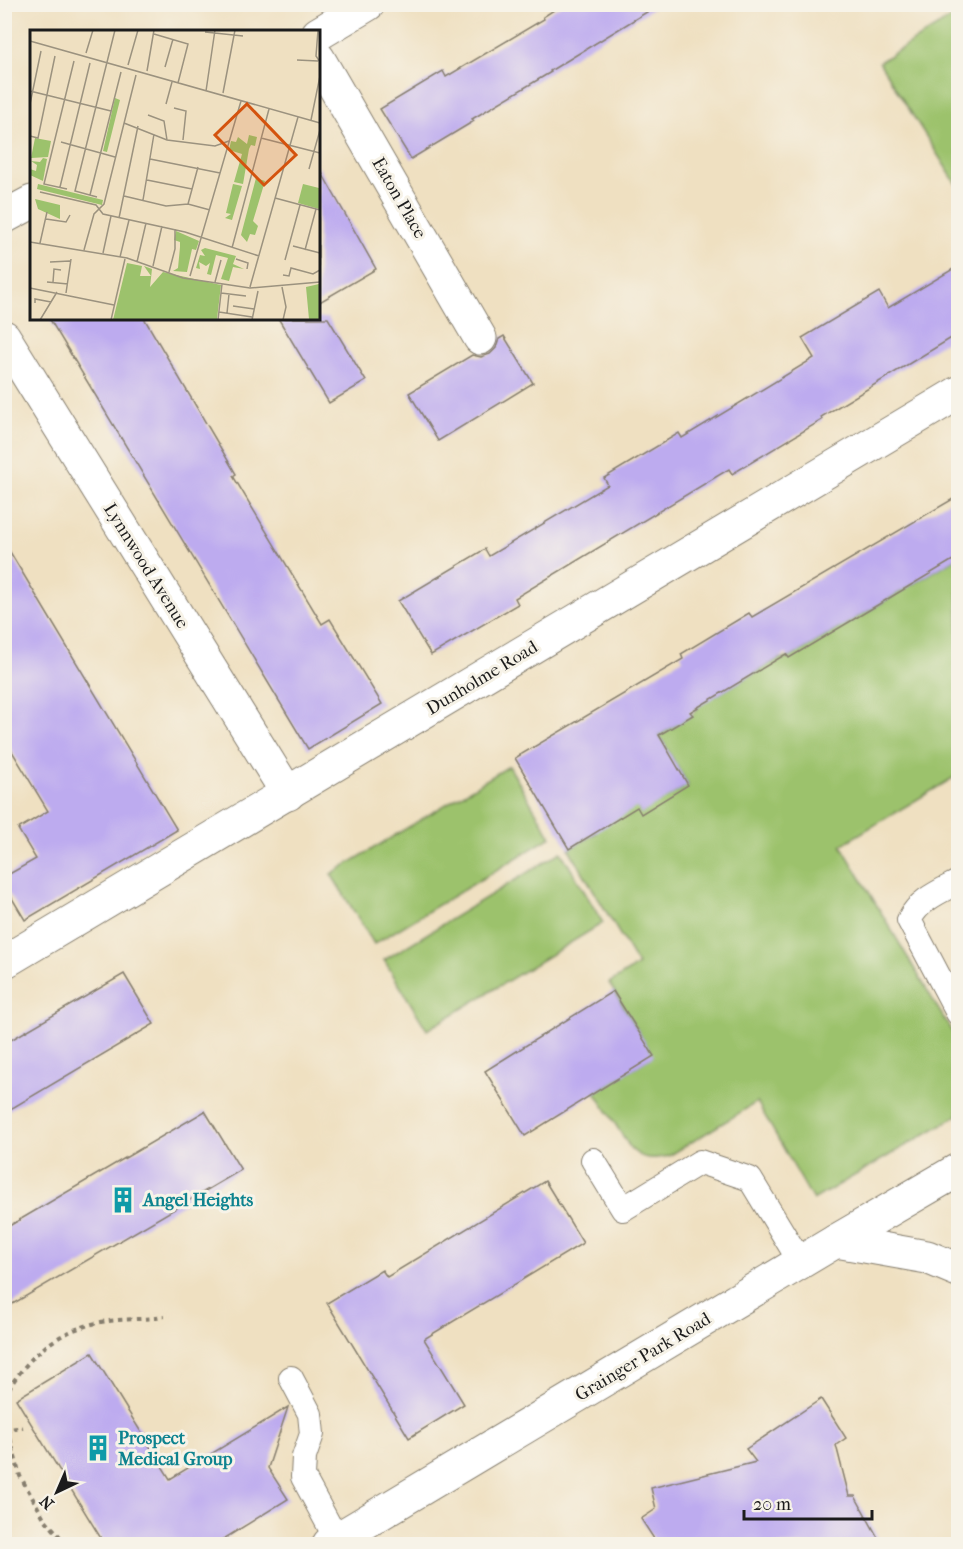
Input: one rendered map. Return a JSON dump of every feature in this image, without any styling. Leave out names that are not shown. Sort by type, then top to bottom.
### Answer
[{"type":"street","points":[[320,33],[368,4]]},
{"type":"street","name":"Eaton Place","points":[[320,61],[480,338]]},
{"type":"street","points":[[4,217],[30,203]]},
{"type":"street","name":"Lynnwood Avenue","points":[[4,338],[288,794]]},
{"type":"street","name":"Dunholme Road","points":[[4,962],[958,393]]},
{"type":"street","name":"Grainger Park Road","points":[[333,1542],[958,1170]]},
{"type":"street","points":[[836,1241],[927,1257],[958,1270]]},
{"type":"lane","points":[[958,882],[915,908],[909,920],[958,1013]]},
{"type":"lane","points":[[593,1160],[623,1209],[700,1162],[750,1179],[801,1263]]},
{"type":"lane","points":[[291,1378],[310,1414],[312,1434],[304,1457],[303,1477],[333,1542]]},
{"type":"path","points":[[4,1397],[15,1377],[31,1358],[56,1338],[86,1326],[106,1322],[164,1317]]},
{"type":"path","points":[[23,1427],[6,1430],[20,1476],[44,1518],[66,1545]]},
{"type":"green space","points":[[958,14],[958,187],[879,62]]},
{"type":"green space","points":[[958,557],[958,775],[841,845],[958,1042],[958,1115],[813,1200],[757,1102],[669,1156],[653,1158],[640,1156],[631,1149],[595,1092],[653,1056],[609,983],[638,965],[569,849],[596,833],[575,800],[618,775],[641,813],[688,785],[659,735],[692,715],[700,705],[778,659],[789,658]]},
{"type":"green space","points":[[509,766],[551,837],[374,944],[331,874]]},
{"type":"green space","points":[[561,852],[603,923],[427,1030],[384,960]]},
{"type":"building","points":[[563,4],[660,4],[411,159],[380,109],[443,71],[446,77],[544,19],[543,17]]},
{"type":"building","points":[[320,170],[376,269],[320,302]]},
{"type":"building","points":[[958,266],[958,334],[732,474],[729,469],[515,598],[518,604],[431,655],[398,601],[485,549],[489,556],[608,485],[604,478],[679,433],[682,438],[814,358],[802,338],[879,292],[888,308]]},
{"type":"building","points":[[328,318],[366,381],[329,403],[279,320]]},
{"type":"building","points":[[50,320],[145,320],[236,474],[233,476],[322,624],[330,619],[382,704],[308,749]]},
{"type":"building","points":[[504,336],[533,383],[438,441],[409,393],[472,355],[481,357],[490,354],[496,348],[499,339]]},
{"type":"building","points":[[958,496],[958,557],[789,658],[786,654],[690,712],[693,715],[659,735],[688,785],[641,814],[637,807],[569,849],[515,758],[683,659],[681,654],[749,613],[752,617]]},
{"type":"building","points":[[4,542],[177,830],[25,920],[4,885],[4,877],[36,859],[18,829],[48,811],[4,738]]},
{"type":"building","points":[[124,974],[154,1024],[4,1113],[4,1044]]},
{"type":"building","points":[[613,991],[654,1056],[525,1136],[485,1071]]},
{"type":"building","name":"Angel Heights","points":[[205,1111],[241,1170],[4,1309],[4,1229]]},
{"type":"building","points":[[545,1181],[583,1243],[424,1339],[464,1404],[409,1438],[327,1303],[382,1270],[387,1277]]},
{"type":"building","name":"Prospect Medical Group","points":[[92,1353],[170,1479],[288,1407],[268,1468],[288,1499],[214,1545],[105,1545],[16,1399]]},
{"type":"building","points":[[821,1399],[846,1438],[836,1445],[849,1496],[855,1496],[882,1545],[658,1545],[641,1519],[656,1509],[651,1488],[756,1462],[746,1449]]},
{"type":"place","name":"Angel Heights","points":[[123,1200]]},
{"type":"place","name":"Prospect Medical Group","points":[[98,1448]]}]
